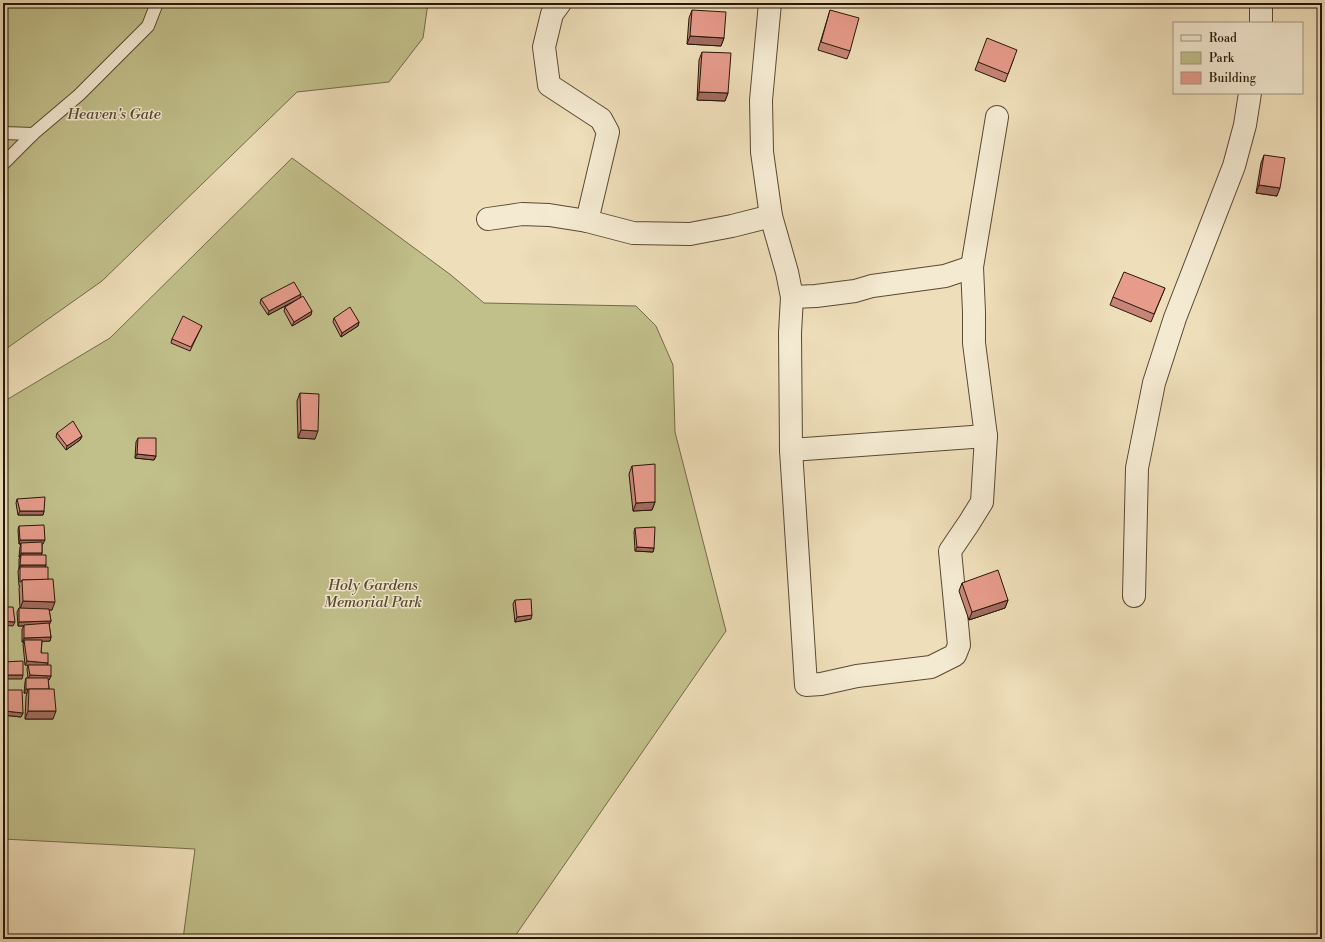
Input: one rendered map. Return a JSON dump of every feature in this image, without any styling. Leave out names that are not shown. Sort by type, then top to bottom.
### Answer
[{"type":"street","points":[[560,3],[552,14],[544,47],[549,85],[600,118],[608,132],[586,221]]},
{"type":"street","points":[[770,3],[761,100],[762,152],[771,216],[787,272],[792,297],[790,333],[791,450],[806,685],[821,684],[857,676],[931,667],[955,655],[959,645],[950,551],[970,523],[982,502],[986,436],[974,343],[972,267],[997,117]]},
{"type":"street","points":[[1260,22],[1261,3]]},
{"type":"street","points":[[1134,596],[1137,468],[1154,383],[1175,318],[1234,166],[1245,125],[1250,94]]},
{"type":"street","points":[[488,219],[522,214],[549,215],[586,221],[632,233],[690,234],[732,226],[771,216]]},
{"type":"street","points":[[792,297],[847,292],[872,286],[945,276],[972,267]]},
{"type":"street","points":[[791,450],[986,436]]},
{"type":"lane","points":[[3,164],[33,134],[79,95],[148,26],[157,3]]},
{"type":"lane","points":[[3,133],[33,134]]},
{"type":"green space","name":"Heaven's Gate","points":[[3,3],[428,3],[423,38],[389,82],[297,92],[102,281],[3,351]]},
{"type":"green space","name":"Holy Gardens Memorial Park","points":[[292,158],[451,275],[484,303],[636,306],[656,326],[673,365],[675,432],[726,631],[513,939],[183,939],[195,849],[3,839],[3,402],[110,338]]},
{"type":"building","points":[[692,10],[726,12],[724,38],[690,36]]},
{"type":"building","points":[[830,10],[859,18],[850,51],[821,42]]},
{"type":"building","points":[[987,38],[1017,50],[1008,74],[978,62]]},
{"type":"building","points":[[702,52],[731,53],[728,93],[699,92]]},
{"type":"building","points":[[1264,155],[1285,158],[1280,188],[1259,185]]},
{"type":"building","points":[[1124,272],[1165,288],[1154,314],[1113,297]]},
{"type":"building","points":[[294,282],[301,294],[269,311],[261,299]]},
{"type":"building","points":[[303,296],[312,311],[294,322],[285,307]]},
{"type":"building","points":[[350,307],[359,322],[342,333],[334,318]]},
{"type":"building","points":[[183,316],[202,326],[191,347],[172,339]]},
{"type":"building","points":[[300,393],[319,394],[318,431],[301,430]]},
{"type":"building","points":[[73,421],[82,436],[67,446],[57,433]]},
{"type":"building","points":[[138,438],[156,438],[156,456],[137,454]]},
{"type":"building","points":[[655,464],[655,502],[636,503],[632,466]]},
{"type":"building","points":[[45,497],[44,511],[20,511],[17,499]]},
{"type":"building","points":[[44,525],[45,540],[20,540],[19,526]]},
{"type":"building","points":[[655,527],[654,548],[637,547],[635,528]]},
{"type":"building","points":[[42,542],[42,553],[21,553],[21,543]]},
{"type":"building","points":[[21,555],[46,555],[46,565],[20,565]]},
{"type":"building","points":[[20,567],[48,567],[48,580],[22,580],[20,582]]},
{"type":"building","points":[[998,570],[1008,600],[972,612],[962,583]]},
{"type":"building","points":[[53,579],[55,602],[23,601],[22,580]]},
{"type":"building","points":[[531,599],[532,615],[517,617],[515,600]]},
{"type":"building","points":[[3,607],[13,607],[15,622],[3,621]]},
{"type":"building","points":[[19,608],[49,609],[51,621],[19,622]]},
{"type":"building","points":[[49,623],[51,637],[24,638],[24,625]]},
{"type":"building","points":[[24,640],[42,640],[41,653],[48,653],[48,663],[27,661]]},
{"type":"building","points":[[23,661],[23,675],[3,675],[3,662]]},
{"type":"building","points":[[28,665],[51,665],[51,676],[30,675]]},
{"type":"building","points":[[26,678],[48,678],[49,689],[26,689]]},
{"type":"building","points":[[29,689],[54,689],[56,711],[28,711]]},
{"type":"building","points":[[4,690],[22,690],[23,713],[5,711]]}]
